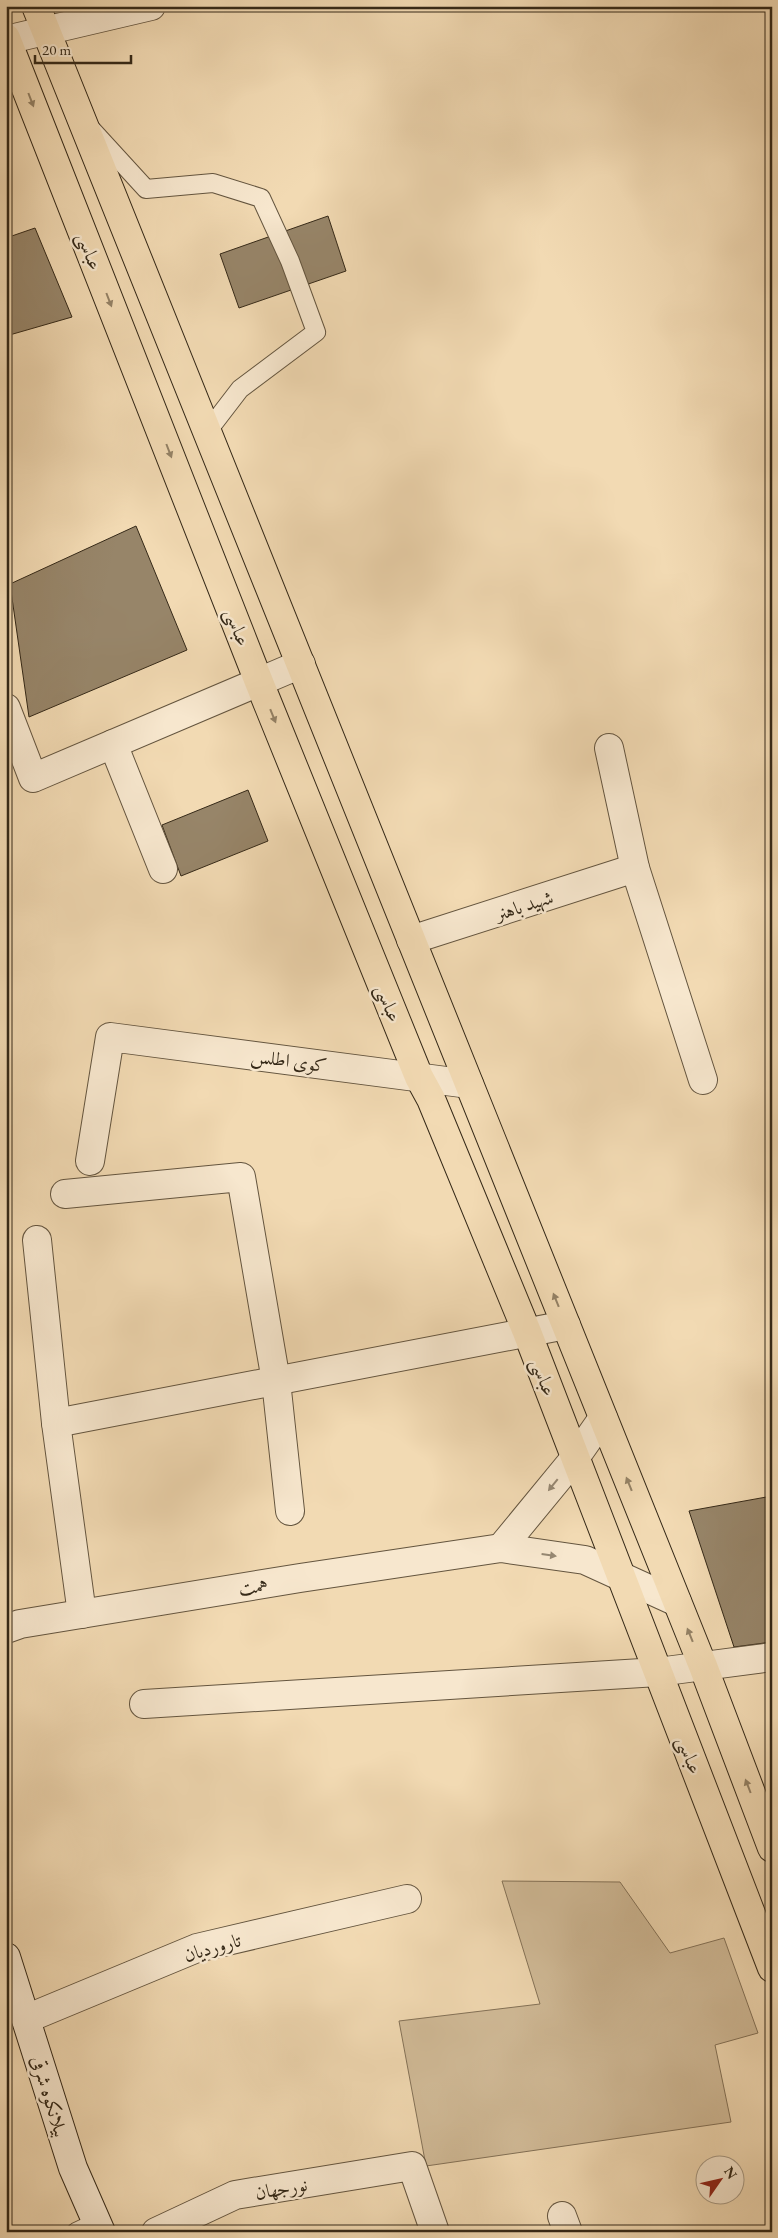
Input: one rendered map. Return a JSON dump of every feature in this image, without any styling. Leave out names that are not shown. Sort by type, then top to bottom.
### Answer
[{"type":"main road","name":"عباسى","points":[[41,18],[703,1666],[772,1848]]},
{"type":"main road","name":"عباسى","points":[[6,39],[259,682],[419,1077],[431,1099],[527,1332],[772,1968]]},
{"type":"street","points":[[6,39],[41,18],[151,6]]},
{"type":"street","points":[[6,708],[33,778],[301,664]]},
{"type":"street","points":[[113,744],[164,869]]},
{"type":"street","points":[[609,748],[635,868],[703,1080]]},
{"type":"street","name":"شهید باهنر","points":[[412,940],[635,868]]},
{"type":"street","name":"کوی اطلس","points":[[90,1161],[110,1036],[469,1084]]},
{"type":"street","points":[[65,1194],[241,1177],[276,1380],[290,1511]]},
{"type":"street","points":[[37,1240],[56,1423],[82,1614]]},
{"type":"street","points":[[56,1423],[566,1325]]},
{"type":"street","points":[[501,1548],[575,1458],[603,1418]]},
{"type":"street","name":"همت","points":[[6,1629],[20,1624],[501,1548],[585,1560],[623,1579],[677,1602]]},
{"type":"street","points":[[144,1704],[658,1672],[772,1657]]},
{"type":"street","name":"تاروردیان","points":[[26,2019],[197,1948],[407,1899]]},
{"type":"street","name":"بیلانکوه شرقی","points":[[6,1957],[91,2229]]},
{"type":"street","name":"نورجهان","points":[[156,2232],[235,2195],[412,2166],[435,2232]]},
{"type":"lane","points":[[82,120],[146,189],[213,183],[261,198],[290,261],[316,332],[240,389],[207,432]]},
{"type":"shaded area","points":[[502,1881],[620,1882],[670,1953],[724,1938],[758,2033],[715,2045],[731,2122],[426,2166],[399,2021],[540,2004]]},
{"type":"building","points":[[328,216],[346,271],[239,308],[220,254]]},
{"type":"building","points":[[35,228],[72,317],[6,336],[6,238]]},
{"type":"building","points":[[136,526],[187,650],[29,717],[10,584]]},
{"type":"building","points":[[248,790],[268,841],[181,876],[162,825]]},
{"type":"building","points":[[772,1496],[772,1642],[734,1647],[689,1511]]}]
